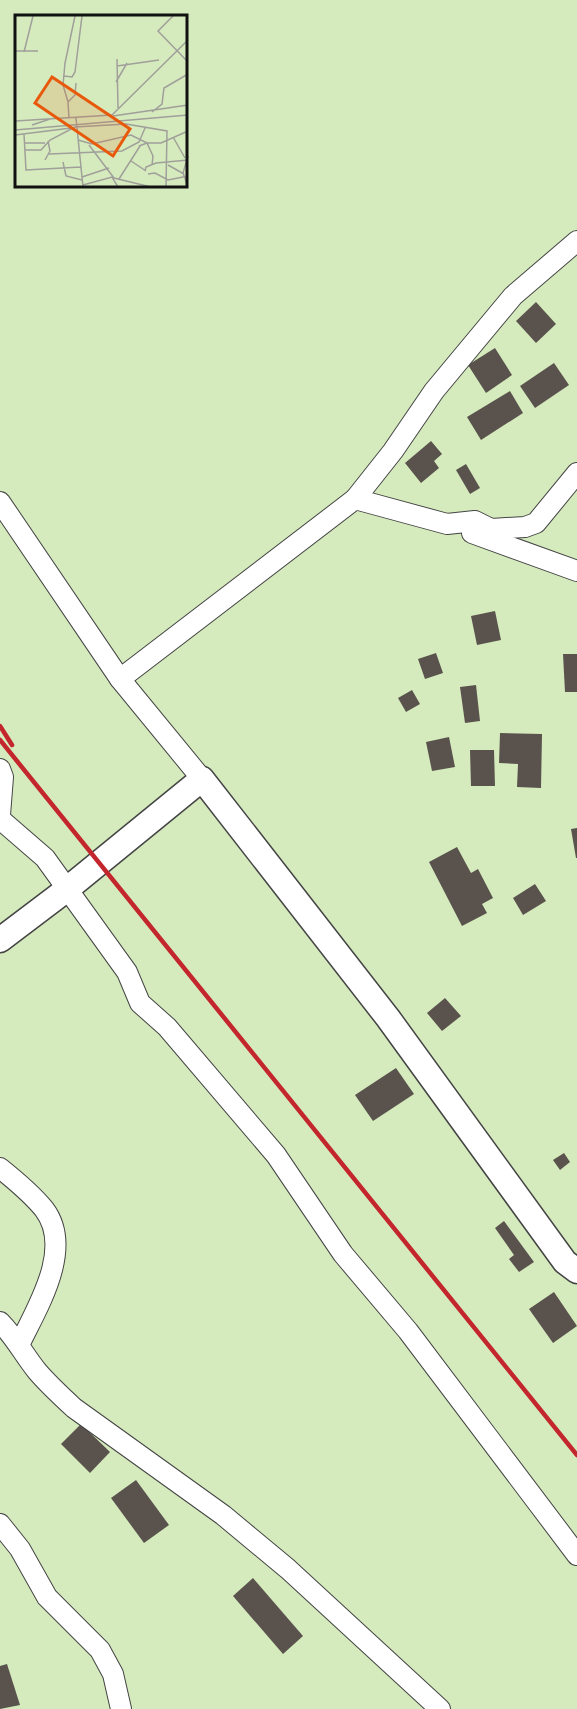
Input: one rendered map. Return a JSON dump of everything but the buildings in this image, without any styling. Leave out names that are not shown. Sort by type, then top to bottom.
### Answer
[{"type":"street","points":[[120,680],[355,499],[393,451],[434,391],[513,296],[577,241]]},
{"type":"street","points":[[447,524],[475,521],[491,529],[536,524],[577,473]]},
{"type":"street","points":[[355,499],[447,524],[577,571]]},
{"type":"street","points":[[0,502],[120,680],[202,779],[388,1018],[573,1270]]},
{"type":"street","points":[[0,769],[3,777],[0,817],[45,858],[127,972],[140,1003],[167,1027],[276,1155],[343,1254],[408,1331],[577,1555]]},
{"type":"street","points":[[0,940],[66,890],[202,779]]},
{"type":"street","points":[[0,1168],[45,1210],[53,1227],[54,1260],[50,1277],[20,1343]]},
{"type":"street","points":[[0,1322],[20,1343],[36,1369],[74,1408],[223,1515],[288,1569],[440,1709]]},
{"type":"street","points":[[0,1524],[20,1549],[47,1597],[100,1650],[113,1674],[121,1709]]},
{"type":"green space","points":[[0,0],[577,0],[577,1709],[0,1709]]},
{"type":"railway","points":[[0,726],[12,745]]},
{"type":"railway","points":[[0,740],[577,1455]]}]
